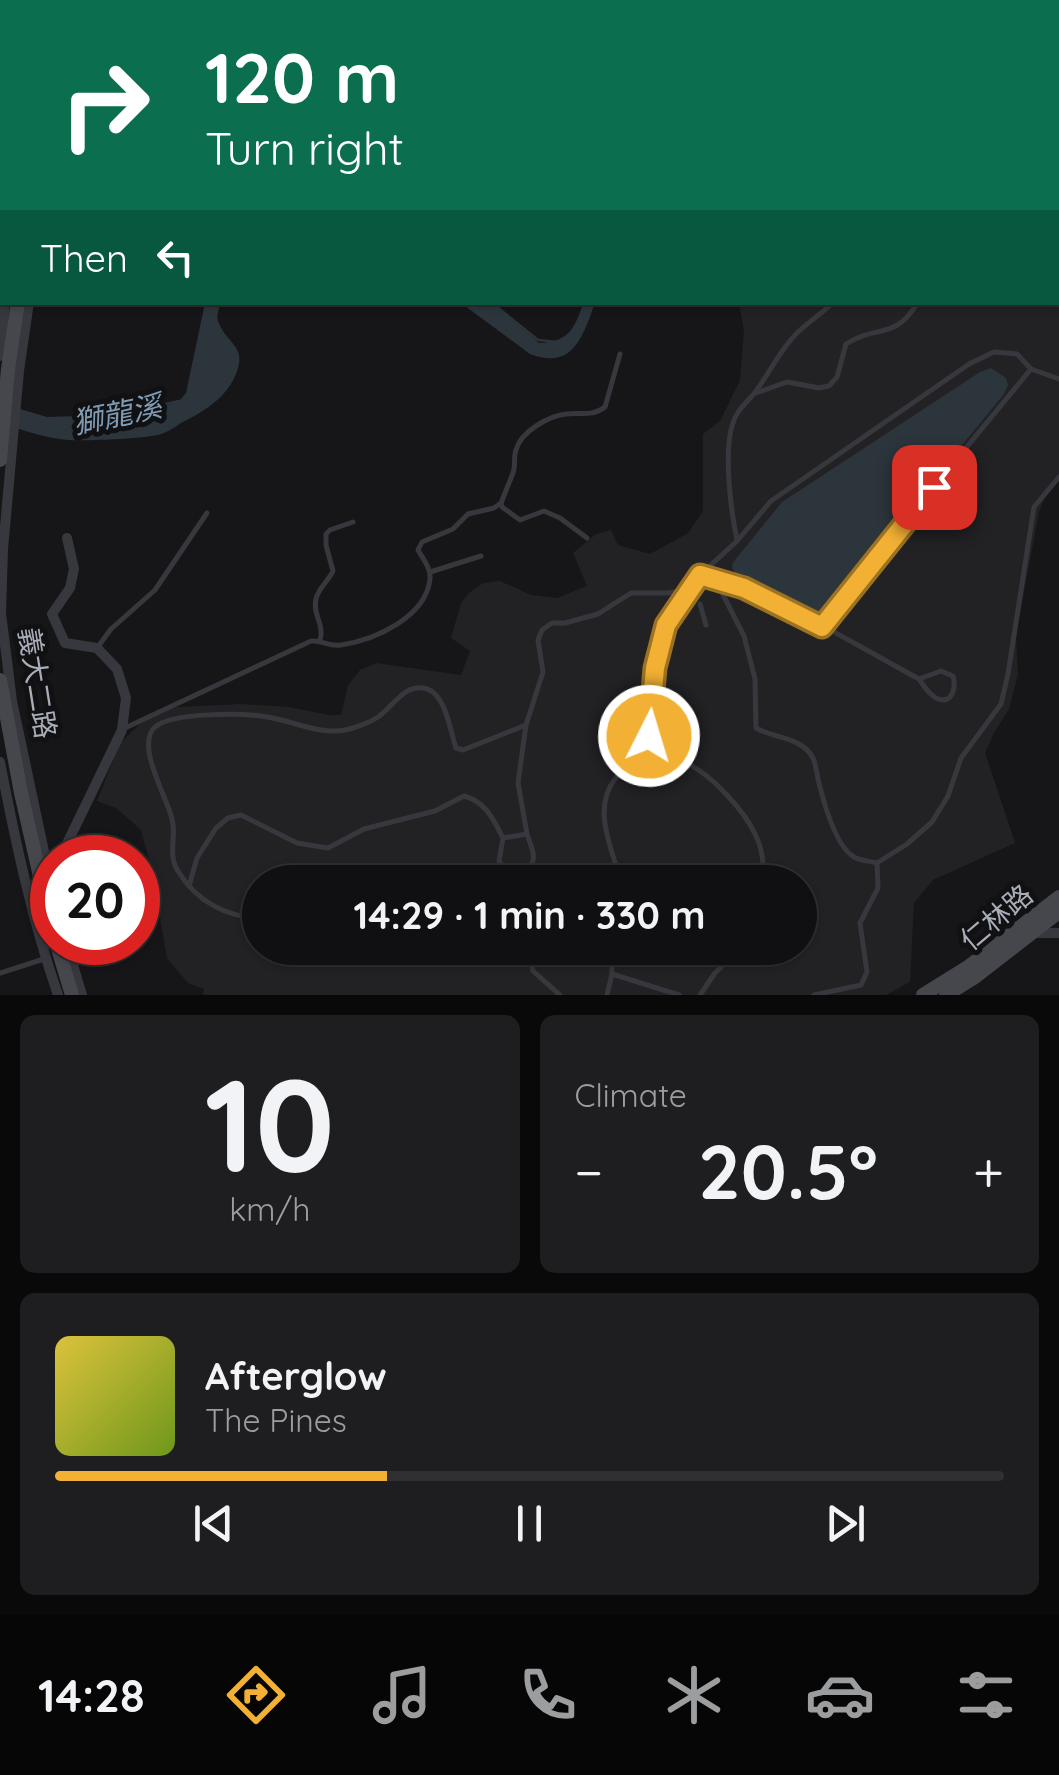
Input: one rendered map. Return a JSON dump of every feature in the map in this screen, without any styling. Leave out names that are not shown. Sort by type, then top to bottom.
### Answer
[{"type":"street","name":"義大二路","points":[[6,305],[9,365],[1,612],[12,701],[36,835]]},
{"type":"street","name":"義大二路","points":[[0,460],[18,305]]},
{"type":"street","name":"義大二路","points":[[9,365],[28,305]]},
{"type":"street","points":[[68,538],[74,569],[70,588],[52,614],[65,643],[97,648],[111,661],[122,679],[126,698],[122,730],[71,835]]},
{"type":"street","name":"義大二路","points":[[0,680],[32,835]]},
{"type":"street","name":"義大二路","points":[[0,762],[30,842]]},
{"type":"street","name":"仁林路","points":[[967,995],[971,972],[1059,897]]},
{"type":"street","name":"仁林路","points":[[971,972],[1059,912]]},
{"type":"street","points":[[1032,933],[1059,934]]},
{"type":"street","name":"義大二路","points":[[58,995],[59,965]]},
{"type":"street","name":"義大二路","points":[[63,965],[72,995]]},
{"type":"street","name":"義大二路","points":[[67,965],[82,995]]},
{"type":"street","points":[[923,995],[971,972]]},
{"type":"street","points":[[946,995],[971,972]]},
{"type":"lane","points":[[736,540],[731,512],[732,423],[781,351],[830,305]]},
{"type":"lane","points":[[754,394],[786,382],[829,386],[837,377],[846,344],[868,333],[894,329],[916,305]]},
{"type":"lane","points":[[649,736],[655,668],[666,625],[700,575],[771,501],[969,364],[994,352],[1016,354],[1031,369],[1059,378]]},
{"type":"lane","points":[[122,730],[311,641],[343,645],[410,617],[421,603],[430,580],[418,550],[422,542],[453,529],[468,514],[501,503],[515,468],[518,443],[540,424],[552,417],[594,414],[604,407],[620,354]]},
{"type":"lane","points":[[822,627],[1031,369]]},
{"type":"lane","points":[[715,579],[744,636],[755,678],[756,728],[809,751],[824,804],[848,852],[857,859],[877,863],[932,822],[948,796],[961,758],[1001,704],[1034,507],[1059,477]]},
{"type":"lane","points":[[501,503],[514,518],[520,520],[544,511],[587,538]]},
{"type":"lane","points":[[97,648],[110,629],[155,590],[207,513]]},
{"type":"lane","points":[[320,640],[323,632],[316,598],[333,570],[326,534],[354,522]]},
{"type":"lane","points":[[430,572],[481,556]]},
{"type":"lane","points":[[700,575],[744,588],[822,627],[919,679],[940,700],[952,695],[956,686],[953,676],[941,671],[919,679]]},
{"type":"lane","points":[[189,886],[198,858],[216,828],[228,818],[240,815],[297,843],[328,848],[364,829],[435,811],[464,796],[489,811],[502,838],[499,861],[509,872],[519,873],[528,868],[534,852],[526,834],[518,783],[526,725],[544,672],[538,640],[542,630],[552,624],[598,614],[631,592],[691,589]]},
{"type":"lane","points":[[700,604],[706,625]]},
{"type":"lane","points":[[242,917],[204,900],[175,868],[171,847],[174,824],[147,741],[152,728],[164,720],[196,715],[265,716],[334,732],[376,719],[409,688],[422,686],[435,692],[441,702],[456,748],[463,750],[526,725]]},
{"type":"lane","points":[[616,865],[605,830],[607,796],[615,780],[648,753],[685,762],[711,778],[756,834],[763,865]]},
{"type":"lane","points":[[502,838],[526,834]]},
{"type":"lane","points":[[814,995],[861,985],[866,972],[860,924],[878,888],[877,863]]},
{"type":"lane","points":[[0,973],[30,961]]},
{"type":"lane","points":[[532,965],[533,971],[560,995]]},
{"type":"lane","points":[[607,995],[612,965]]},
{"type":"lane","points":[[700,995],[723,965]]},
{"type":"lane","points":[[612,974],[679,995]]},
{"type":"shaded area","name":"獅龍溪","points":[[205,305],[217,305],[219,324],[239,356],[236,375],[217,400],[169,431],[143,437],[76,440],[33,433],[0,422],[20,409],[47,417],[142,414],[179,401],[186,393]]},
{"type":"shaded area","points":[[464,305],[494,305],[539,343],[564,337],[582,305],[594,305],[581,338],[567,354],[545,358],[530,354]]},
{"type":"shaded area","points":[[739,305],[1059,305],[1059,479],[1047,492],[1039,512],[1016,635],[1018,674],[1009,709],[985,753],[1015,843],[933,880],[914,903],[910,982],[886,995],[203,995],[204,989],[188,983],[167,958],[160,919],[160,835],[142,835],[116,808],[97,801],[120,743],[141,723],[176,707],[241,704],[341,715],[348,685],[360,670],[376,663],[461,675],[470,651],[451,638],[461,603],[483,583],[500,581],[531,595],[557,598],[587,586],[573,553],[596,534],[611,530],[618,545],[650,554],[688,533],[703,511],[703,434],[720,421],[740,380],[744,331]]},
{"type":"shaded area","points":[[991,368],[1006,378],[1004,394],[827,610],[814,616],[739,579],[732,565],[782,502]]},
{"type":"waterway","name":"獅龍溪","points":[[216,316],[218,305]]},
{"type":"waterway","name":"獅龍溪","points":[[497,307],[538,340],[557,342]]},
{"type":"waterway","name":"獅龍溪","points":[[118,415],[179,401]]},
{"type":"route","points":[[649,736],[655,668],[666,625],[700,575],[744,588],[822,627],[934,487]]}]
